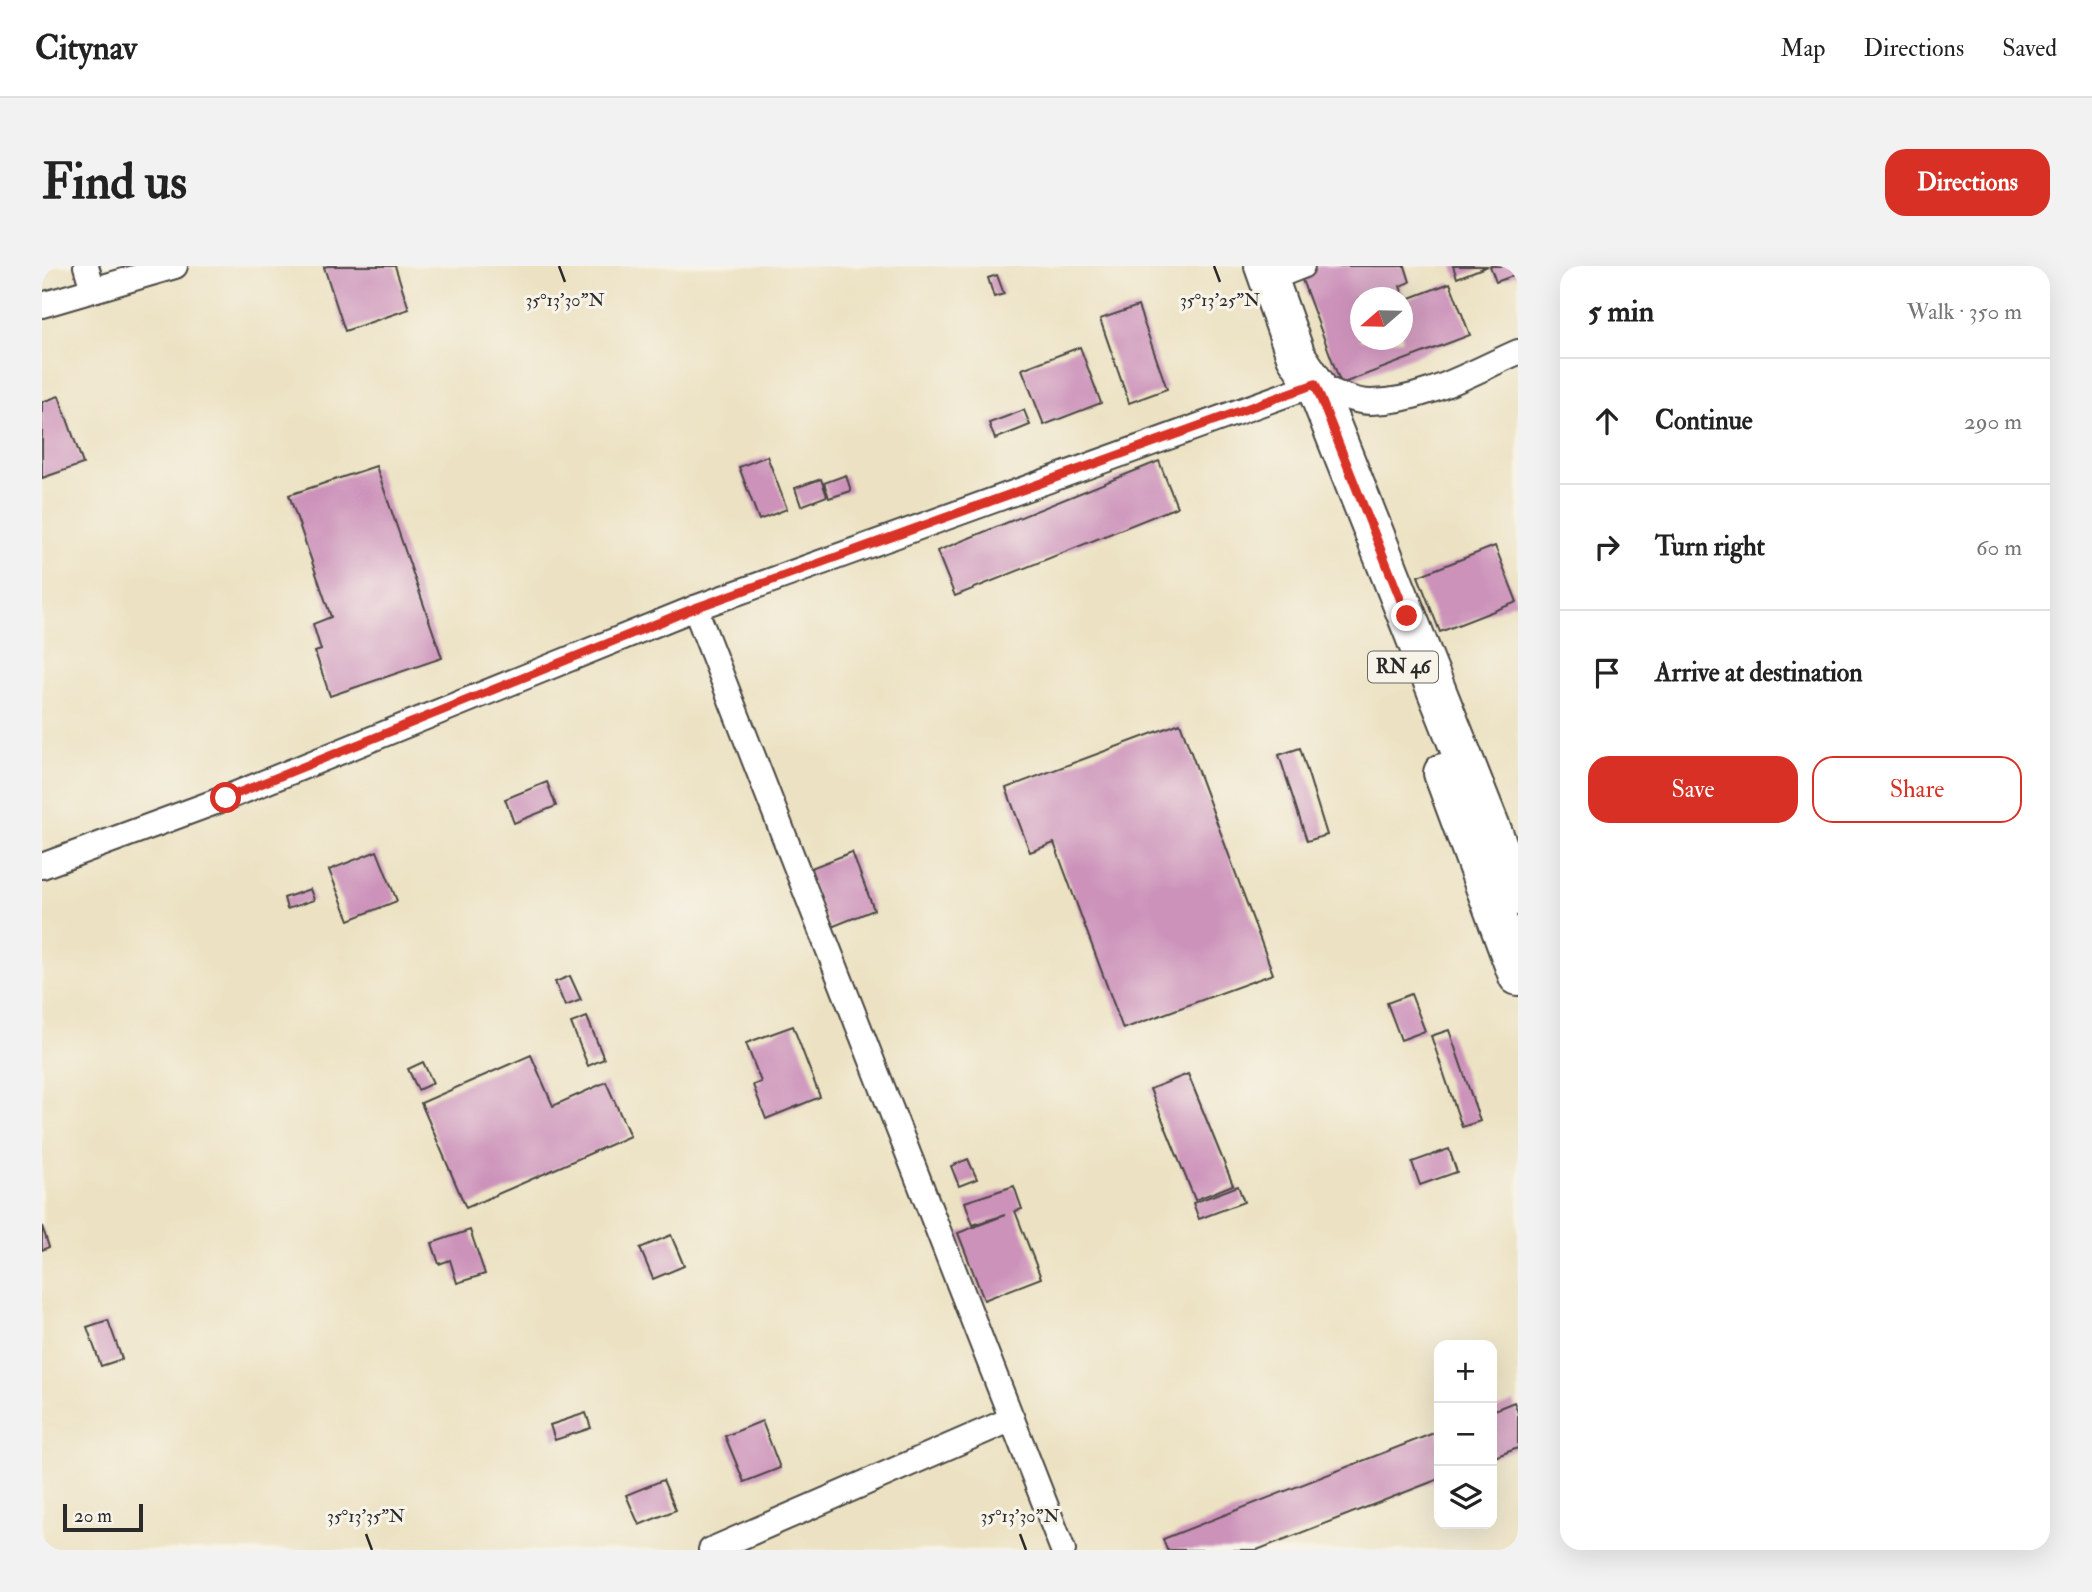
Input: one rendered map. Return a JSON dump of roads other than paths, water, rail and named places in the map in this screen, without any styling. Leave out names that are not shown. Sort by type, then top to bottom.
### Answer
[{"type":"main road","name":"RN 46","points":[[1278,270],[1304,376],[1518,976]]},
{"type":"main road","name":"RN 46","points":[[1304,376],[1518,896]]},
{"type":"street","points":[[86,266],[93,290]]},
{"type":"street","points":[[42,305],[175,266]]},
{"type":"street","points":[[42,866],[226,798],[695,608],[1304,376],[1345,396],[1369,402],[1399,398],[1441,387],[1518,352]]},
{"type":"street","points":[[695,608],[1063,1550]]},
{"type":"street","points":[[711,1550],[1012,1419]]}]
